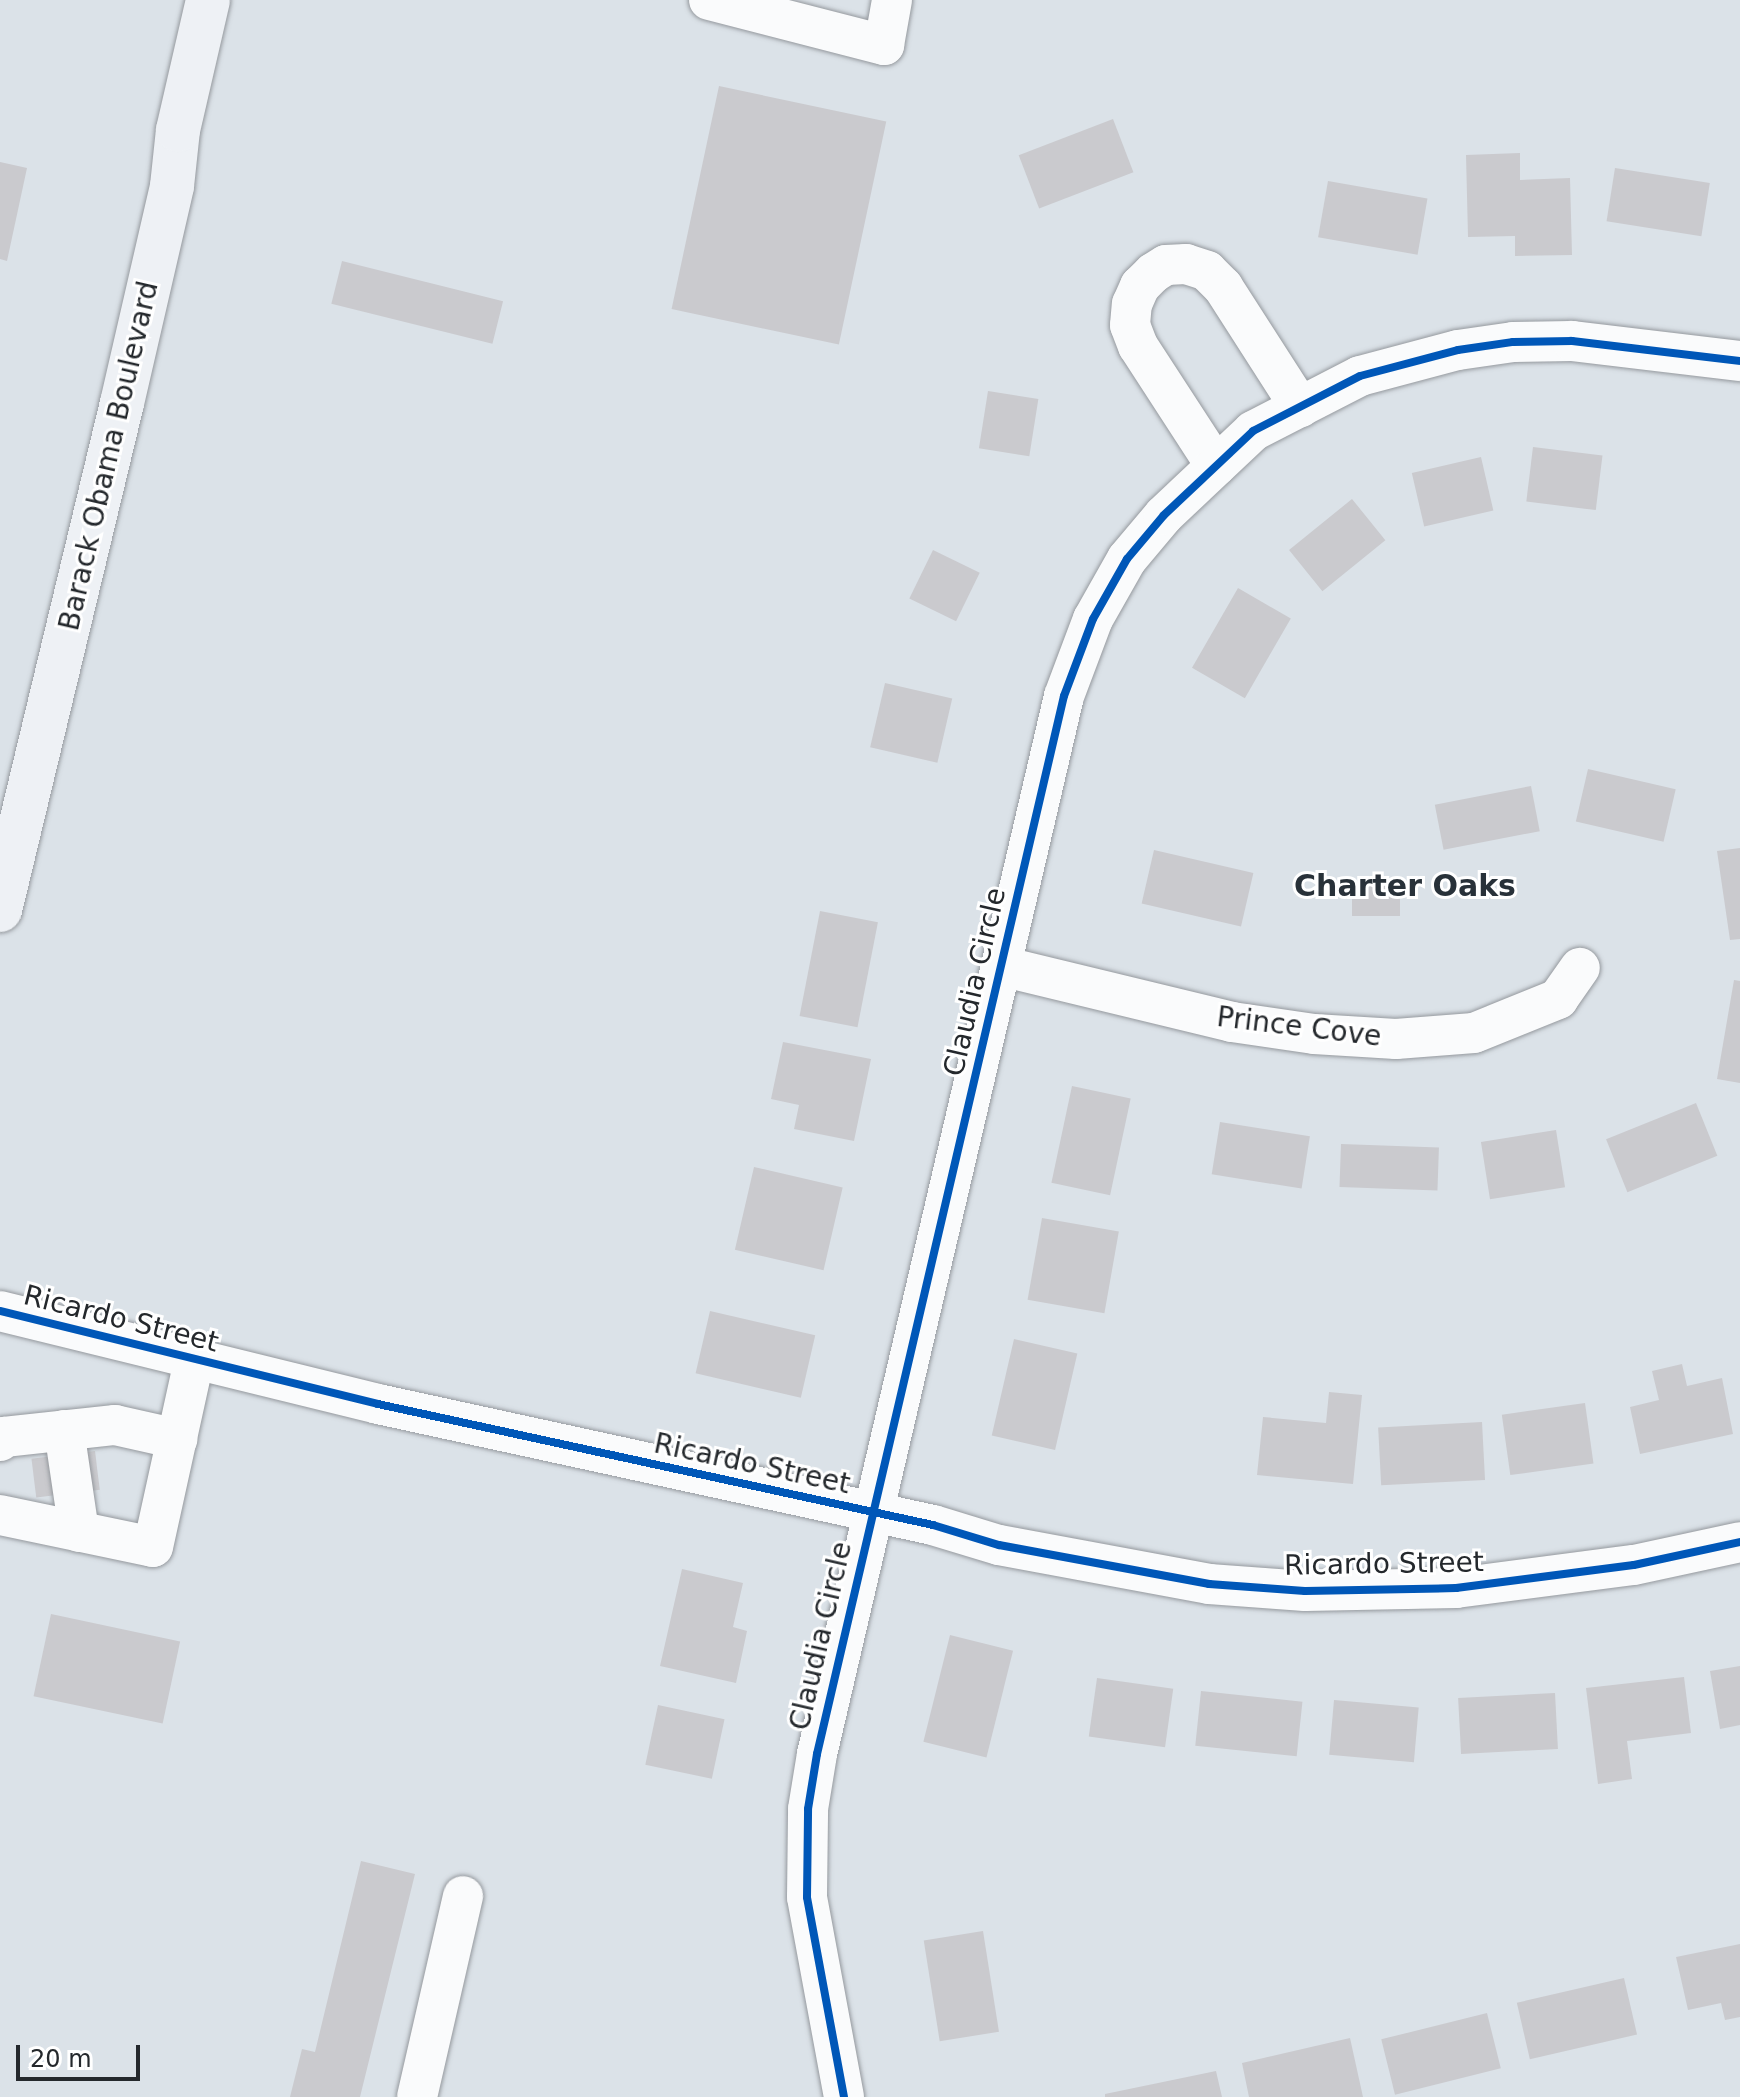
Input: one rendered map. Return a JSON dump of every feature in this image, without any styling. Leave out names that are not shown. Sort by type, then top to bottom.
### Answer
[{"type":"main road","name":"Barack Obama Boulevard","points":[[0,910],[133,357],[172,186],[178,130],[208,0]]},
{"type":"street","points":[[709,0],[884,45],[892,0]]},
{"type":"street","points":[[1216,466],[1138,346],[1130,325],[1136,295],[1153,273],[1166,265],[1186,264],[1207,271],[1223,287],[1300,407]]},
{"type":"street","name":"Claudia Circle","points":[[844,2097],[807,1897],[806,1837],[817,1754],[872,1512],[933,1268],[1064,696],[1078,652],[1127,559],[1164,515],[1253,431],[1360,376],[1403,363],[1513,342],[1572,341],[1740,361]]},
{"type":"street","name":"Prince Cove","points":[[1001,966],[1232,1022],[1314,1034],[1396,1039],[1474,1033],[1558,999],[1580,968]]},
{"type":"street","name":"Ricardo Street","points":[[0,1311],[194,1361],[933,1525],[999,1545],[1209,1584],[1305,1591],[1382,1592],[1549,1578],[1634,1565],[1740,1542]]},
{"type":"street","points":[[0,1515],[153,1547],[194,1361]]},
{"type":"street","points":[[0,1441],[4,1437],[115,1425],[177,1439]]},
{"type":"street","points":[[64,1430],[79,1532]]},
{"type":"street","points":[[417,2097],[463,1896]]},
{"type":"building","points":[[719,86],[886,122],[839,345],[672,309]]},
{"type":"building","points":[[1113,119],[1133,172],[1039,208],[1019,155]]},
{"type":"building","points":[[1520,153],[1520,180],[1570,178],[1572,255],[1515,256],[1515,236],[1468,237],[1466,155]]},
{"type":"building","points":[[0,162],[27,168],[7,261],[0,259]]},
{"type":"building","points":[[1615,168],[1710,183],[1701,236],[1607,221]]},
{"type":"building","points":[[1328,181],[1427,199],[1418,255],[1318,237]]},
{"type":"building","points":[[342,261],[503,301],[492,344],[331,304]]},
{"type":"building","points":[[988,391],[1038,399],[1029,456],[979,448]]},
{"type":"building","points":[[1533,447],[1602,456],[1596,510],[1526,502]]},
{"type":"building","points":[[1481,457],[1493,511],[1424,527],[1412,473]]},
{"type":"building","points":[[1352,499],[1385,540],[1322,591],[1289,550]]},
{"type":"building","points":[[933,550],[980,573],[956,621],[909,599]]},
{"type":"building","points":[[1238,588],[1291,618],[1245,698],[1192,668]]},
{"type":"building","points":[[885,683],[952,699],[937,763],[870,747]]},
{"type":"building","points":[[1588,769],[1676,789],[1664,842],[1576,822]]},
{"type":"building","points":[[1531,786],[1540,831],[1444,850],[1435,805]]},
{"type":"building","points":[[1740,848],[1740,939],[1730,940],[1717,851]]},
{"type":"building","points":[[1154,850],[1253,873],[1241,927],[1142,904]]},
{"type":"building","points":[[1352,882],[1400,882],[1400,916],[1352,916]]},
{"type":"building","points":[[820,911],[878,922],[857,1027],[800,1016]]},
{"type":"building","points":[[1734,980],[1740,981],[1740,1083],[1717,1079]]},
{"type":"building","points":[[783,1042],[871,1059],[854,1141],[794,1129],[799,1105],[771,1099]]},
{"type":"building","points":[[1072,1086],[1131,1098],[1110,1195],[1051,1183]]},
{"type":"building","points":[[1696,1103],[1717,1156],[1627,1192],[1606,1139]]},
{"type":"building","points":[[1220,1122],[1310,1136],[1302,1189],[1212,1174]]},
{"type":"building","points":[[1556,1130],[1565,1187],[1490,1199],[1481,1142]]},
{"type":"building","points":[[1341,1144],[1439,1147],[1437,1190],[1339,1187]]},
{"type":"building","points":[[754,1167],[843,1187],[824,1270],[735,1250]]},
{"type":"building","points":[[1042,1218],[1119,1232],[1104,1313],[1028,1300]]},
{"type":"building","points":[[710,1311],[815,1335],[801,1398],[696,1373]]},
{"type":"building","points":[[1014,1339],[1077,1354],[1055,1450],[992,1435]]},
{"type":"building","points":[[1682,1364],[1687,1386],[1722,1378],[1733,1434],[1640,1454],[1630,1407],[1659,1400],[1652,1371]]},
{"type":"building","points":[[1329,1392],[1362,1395],[1353,1484],[1257,1475],[1263,1417],[1326,1423]]},
{"type":"building","points":[[1585,1403],[1593,1463],[1510,1475],[1502,1415]]},
{"type":"building","points":[[1482,1422],[1485,1480],[1381,1485],[1378,1427]]},
{"type":"building","points":[[95,1451],[100,1490],[36,1498],[31,1459]]},
{"type":"building","points":[[682,1569],[743,1583],[733,1627],[747,1631],[736,1683],[660,1666]]},
{"type":"building","points":[[51,1614],[180,1641],[163,1724],[34,1696]]},
{"type":"building","points":[[950,1635],[1013,1651],[986,1757],[923,1742]]},
{"type":"building","points":[[1740,1666],[1740,1725],[1720,1729],[1710,1671]]},
{"type":"building","points":[[1684,1677],[1691,1733],[1627,1741],[1632,1779],[1598,1784],[1586,1688]]},
{"type":"building","points":[[1097,1678],[1173,1689],[1165,1747],[1089,1736]]},
{"type":"building","points":[[1201,1691],[1302,1702],[1297,1756],[1195,1746]]},
{"type":"building","points":[[1555,1693],[1558,1749],[1461,1754],[1458,1698]]},
{"type":"building","points":[[1334,1700],[1419,1707],[1414,1762],[1329,1755]]},
{"type":"building","points":[[658,1705],[725,1719],[712,1779],[645,1765]]},
{"type":"building","points":[[361,1861],[415,1874],[360,2097],[290,2097],[302,2049],[315,2052]]},
{"type":"building","points":[[983,1931],[999,2032],[940,2041],[924,1940]]},
{"type":"building","points":[[1740,1944],[1740,2017],[1725,2020],[1721,2003],[1688,2010],[1676,1957]]},
{"type":"building","points":[[1624,1978],[1637,2035],[1530,2059],[1517,2003]]},
{"type":"building","points":[[1487,2013],[1501,2068],[1395,2095],[1381,2039]]},
{"type":"building","points":[[1350,2038],[1363,2097],[1249,2097],[1242,2063]]},
{"type":"building","points":[[1216,2071],[1222,2097],[1105,2097],[1105,2094]]},
{"type":"cycle path","points":[[844,2097],[807,1897],[808,1809],[817,1754],[1064,696],[1093,619],[1127,559],[1164,515],[1253,431],[1360,376],[1458,350],[1513,342],[1572,341],[1740,361]]},
{"type":"cycle path","points":[[0,1311],[378,1404],[933,1525],[999,1545],[1209,1584],[1305,1591],[1456,1588],[1634,1565],[1740,1542]]},
{"type":"district","name":"Charter Oaks","points":[[1405,886]]}]
